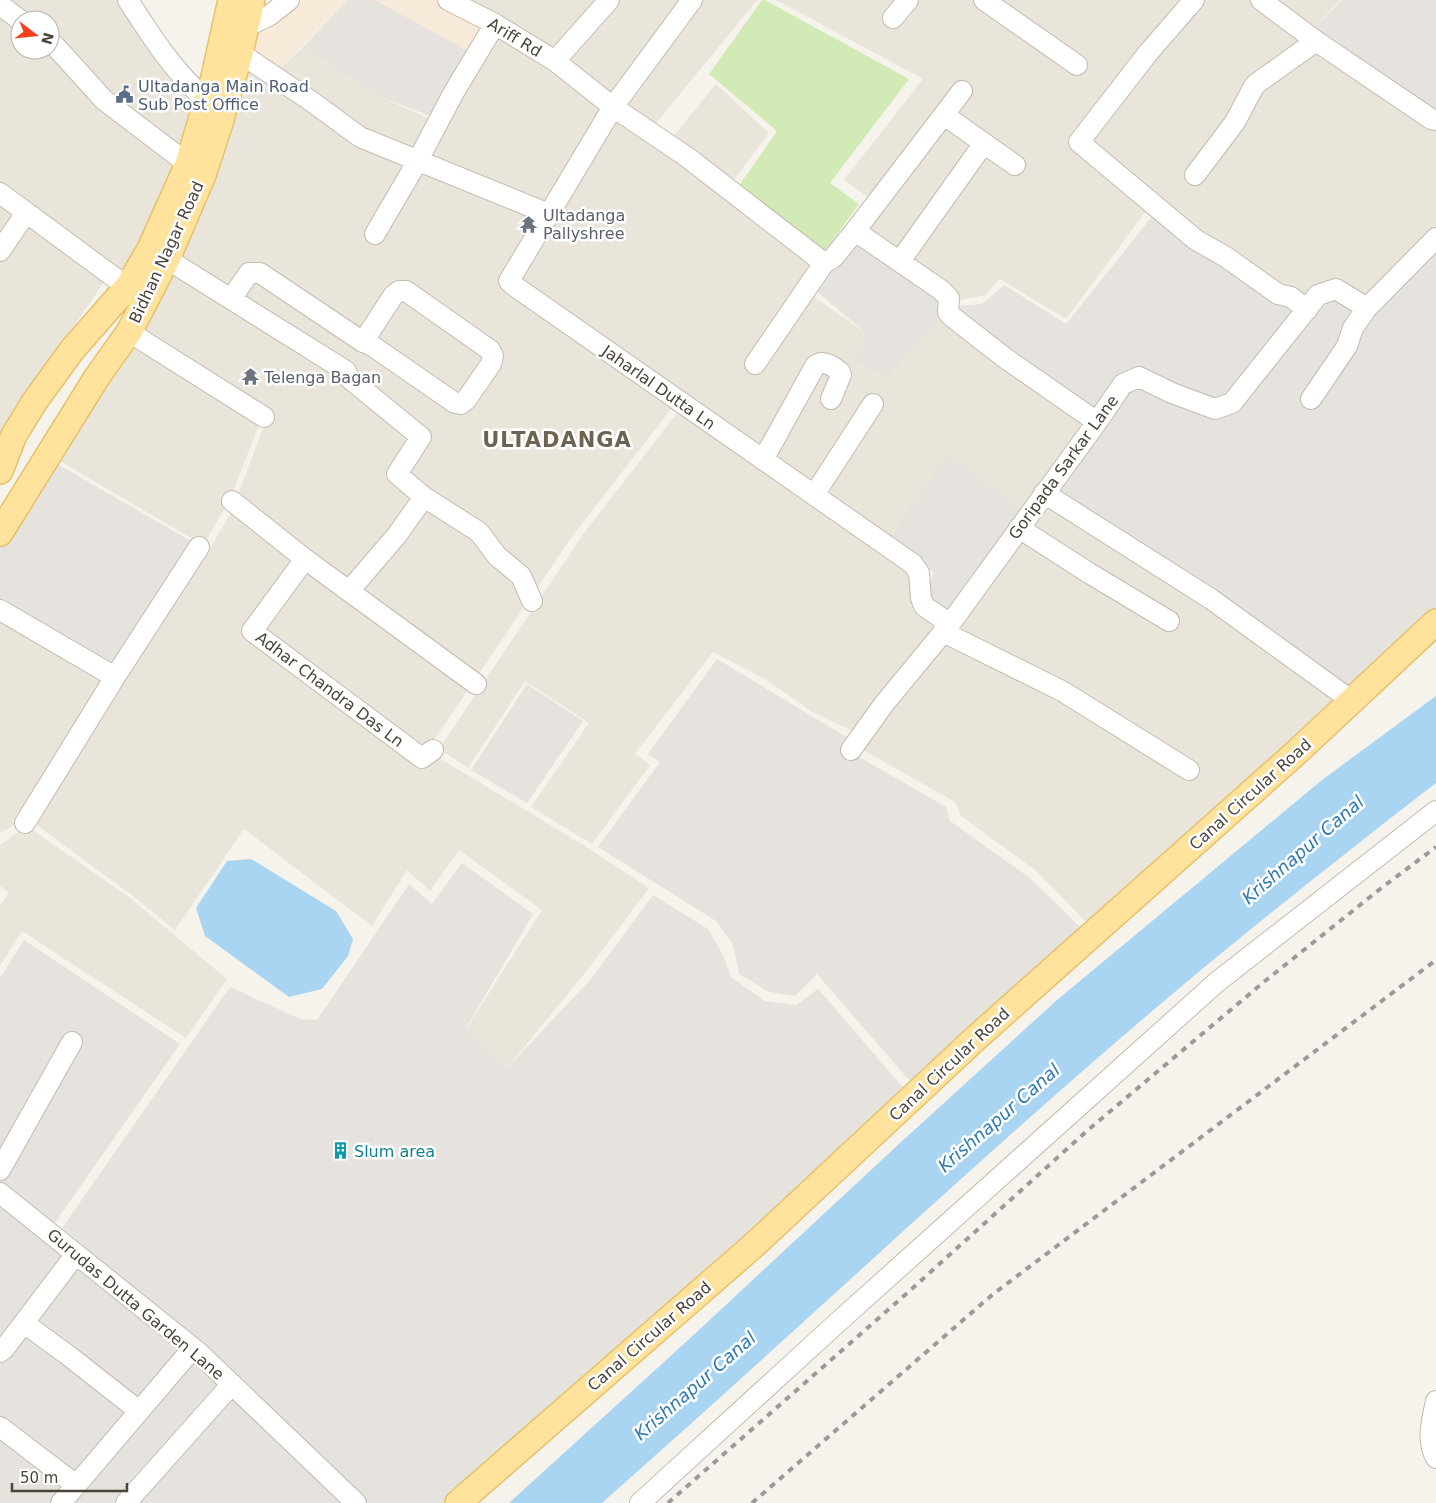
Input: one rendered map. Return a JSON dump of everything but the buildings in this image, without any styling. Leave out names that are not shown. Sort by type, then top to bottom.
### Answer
[{"type":"main road","name":"Bidhan Nagar Road","points":[[0,533],[97,377],[129,332],[150,249],[188,164],[214,77],[231,0]]},
{"type":"main road","name":"Bidhan Nagar Road","points":[[0,470],[14,435],[35,401],[72,350],[139,290],[167,259],[203,175],[240,53],[252,0]]},
{"type":"main road","name":"Canal Circular Road","points":[[458,1503],[754,1244],[976,1038],[1298,751],[1436,622]]},
{"type":"street","points":[[128,0],[161,51],[185,81],[207,101]]},
{"type":"street","points":[[246,27],[270,15],[289,0]]},
{"type":"street","name":"Ariff Rd","points":[[448,0],[495,24],[555,61],[613,107],[687,157],[824,264]]},
{"type":"street","points":[[555,61],[609,0]]},
{"type":"street","name":"Jaharlal Dutta Ln","points":[[692,0],[613,107],[511,276],[510,281],[513,285],[913,564],[919,574],[921,598],[924,606],[946,628],[1062,691],[1189,770]]},
{"type":"street","points":[[893,18],[908,0]]},
{"type":"street","points":[[984,0],[1077,64]]},
{"type":"street","points":[[1194,0],[1148,53],[1079,142],[1196,240],[1226,257],[1278,294],[1291,297],[1307,310]]},
{"type":"street","points":[[1261,0],[1316,41],[1431,119],[1436,120]]},
{"type":"street","points":[[376,234],[454,92],[495,24]]},
{"type":"street","points":[[1195,175],[1235,122],[1252,88],[1316,41]]},
{"type":"street","points":[[60,51],[104,100],[188,164]]},
{"type":"street","points":[[240,53],[311,101],[360,138],[549,214]]},
{"type":"street","points":[[755,364],[824,264],[833,258],[856,231],[962,90]]},
{"type":"street","points":[[944,115],[1015,165]]},
{"type":"street","points":[[900,261],[984,143]]},
{"type":"street","points":[[0,193],[115,278],[139,290]]},
{"type":"street","points":[[0,251],[26,213]]},
{"type":"street","points":[[856,231],[942,290],[949,298],[948,312],[951,316],[1005,358],[1097,422]]},
{"type":"street","points":[[1310,399],[1347,346],[1353,328],[1367,308],[1436,238]]},
{"type":"street","points":[[167,259],[346,371],[349,378],[421,437],[397,474],[424,497],[479,532],[498,556],[521,576],[532,601]]},
{"type":"street","points":[[231,299],[248,273],[260,272],[364,342],[371,345],[455,403],[461,404],[466,400],[491,364],[493,356],[490,350],[406,291],[399,291],[393,296],[364,342]]},
{"type":"street","name":"Goripada Sarkar Lane","points":[[851,750],[884,704],[946,628],[1123,384],[1140,377],[1172,393],[1215,409],[1232,403],[1318,295],[1336,288],[1367,308]]},
{"type":"street","points":[[129,332],[264,417]]},
{"type":"street","points":[[763,460],[815,366],[819,363],[823,362],[840,372],[841,375],[831,399]]},
{"type":"street","points":[[814,495],[873,404]]},
{"type":"street","points":[[1044,493],[1211,599],[1352,701]]},
{"type":"street","points":[[349,591],[397,535],[424,497]]},
{"type":"street","points":[[232,501],[305,559],[476,684]]},
{"type":"street","points":[[1019,528],[1088,573],[1169,621]]},
{"type":"street","points":[[25,823],[115,677],[199,547]]},
{"type":"street","name":"Adhar Chandra Das Ln","points":[[305,559],[252,631],[422,758],[433,750]]},
{"type":"street","points":[[0,610],[115,677]]},
{"type":"street","points":[[640,1503],[837,1323],[1217,982],[1436,811]]},
{"type":"street","points":[[0,1170],[72,1042]]},
{"type":"street","name":"Gurudas Dutta Garden Lane","points":[[0,1192],[194,1348],[356,1503]]},
{"type":"street","points":[[0,1352],[76,1254]]},
{"type":"street","points":[[24,1323],[139,1411]]},
{"type":"street","points":[[61,1503],[194,1348]]},
{"type":"street","points":[[126,1503],[232,1384]]},
{"type":"street","points":[[1436,1401],[1430,1433],[1432,1452],[1436,1458]]},
{"type":"street","points":[[0,1427],[76,1485]]},
{"type":"shaded area","points":[[0,0],[122,0],[208,102],[137,289],[0,187]]},
{"type":"shaded area","points":[[298,0],[347,0],[276,72],[234,41]]},
{"type":"shaded area","points":[[347,0],[375,0],[472,53],[435,118],[379,96],[302,48]]},
{"type":"shaded area","points":[[375,0],[438,0],[487,25],[472,53]]},
{"type":"shaded area","points":[[459,0],[602,0],[555,54]]},
{"type":"shaded area","points":[[621,0],[757,0],[653,127],[567,61]]},
{"type":"shaded area","points":[[776,0],[1190,0],[1078,136],[1149,207],[1066,319],[1000,279],[985,295],[961,300],[863,227],[882,207],[844,180],[923,79]]},
{"type":"shaded area","points":[[1204,0],[1255,0],[1436,126],[1436,233],[1367,301],[1307,300],[1301,292],[1282,290],[1197,233],[1087,140]]},
{"type":"shaded area","points":[[1270,0],[1340,0],[1311,32]]},
{"type":"shaded area","points":[[1342,0],[1436,0],[1436,114],[1311,32]]},
{"type":"shaded area","points":[[496,28],[609,109],[548,210],[364,135],[276,72],[302,48],[379,96],[434,121]]},
{"type":"shaded area","points":[[237,53],[356,143],[542,215],[499,283],[674,405],[571,538],[436,737],[424,750],[256,630],[310,559],[236,500],[268,415],[129,323]]},
{"type":"shaded area","points":[[716,84],[769,133],[723,194],[816,264],[800,287],[867,334],[853,361],[942,316],[1087,420],[1025,512],[888,539],[511,281],[616,114],[668,143]]},
{"type":"shaded area","points":[[0,199],[106,279],[44,370],[0,447]]},
{"type":"shaded area","points":[[1154,214],[1274,301],[1323,302],[1341,298],[1360,310],[1436,246],[1436,612],[1351,693],[1052,489],[1105,429],[958,315],[958,306],[982,304],[1004,285],[1066,324]]},
{"type":"shaded area","points":[[858,236],[945,297],[942,316],[886,378],[853,361],[867,334],[814,289]]},
{"type":"shaded area","points":[[121,332],[261,420],[229,501],[204,544],[48,454]]},
{"type":"shaded area","points":[[682,407],[925,575],[946,622],[859,734],[812,712],[767,680],[713,652],[635,754],[650,765],[592,844],[531,807],[589,723],[525,681],[468,768],[439,749],[584,533]]},
{"type":"shaded area","points":[[947,454],[1025,512],[951,616],[925,597],[934,573],[888,539]]},
{"type":"shaded area","points":[[47,458],[196,544],[114,671],[0,606],[0,530]]},
{"type":"shaded area","points":[[1044,503],[1193,595],[1342,700],[1092,928],[1035,870],[961,816],[955,802],[858,747]]},
{"type":"shaded area","points":[[235,506],[300,558],[247,632],[436,756],[588,848],[649,888],[585,973],[507,1068],[466,1029],[542,910],[459,850],[430,891],[407,870],[372,926],[244,829],[175,930],[129,893],[30,820],[207,553]]},
{"type":"shaded area","points":[[0,615],[110,677],[23,820],[0,833]]},
{"type":"shaded area","points":[[717,659],[853,741],[847,750],[946,807],[950,821],[1030,878],[1086,933],[916,1088],[817,974],[795,996],[769,992],[739,974],[733,945],[716,921],[598,847],[660,762],[648,754]]},
{"type":"shaded area","points":[[527,684],[583,721],[527,803],[471,770]]},
{"type":"shaded area","points":[[27,826],[130,898],[227,979],[186,1038],[22,931],[0,966],[0,906],[9,893],[0,886],[0,845]]},
{"type":"shaded area","points":[[462,863],[533,914],[466,1028],[507,1068],[591,979],[653,895],[708,929],[723,955],[731,977],[765,1001],[796,1005],[818,989],[907,1092],[450,1503],[365,1503],[210,1351],[62,1228],[230,987],[300,1019],[317,1020],[409,884],[432,904]]},
{"type":"shaded area","points":[[24,940],[180,1044],[52,1227],[0,1188],[0,978]]},
{"type":"shaded area","points":[[0,1201],[237,1397],[347,1503],[0,1503]]},
{"type":"green space","points":[[762,0],[909,79],[830,183],[859,204],[823,254],[736,190],[777,131],[709,74]]},
{"type":"water","name":"Krishnapur Canal","points":[[1436,696],[1436,783],[1266,917],[1101,1055],[975,1166],[602,1503],[509,1503],[1057,1000],[1322,780]]},
{"type":"water","points":[[251,859],[336,911],[353,939],[348,956],[322,989],[289,997],[205,936],[196,908],[227,861]]},
{"type":"railway","points":[[668,1503],[905,1295],[1088,1130],[1265,981],[1436,847]]},
{"type":"railway","points":[[752,1503],[992,1295],[1436,960]]},
{"type":"place","name":"Ultadanga Main Road Sub Post Office","points":[[124,95]]},
{"type":"place","name":"Ultadanga Pallyshree","points":[[529,224]]},
{"type":"place","name":"Telenga Bagan","points":[[250,377]]},
{"type":"place","name":"Slum area","points":[[340,1151]]},
{"type":"district","name":"ULTADANGA","points":[[557,440]]}]
